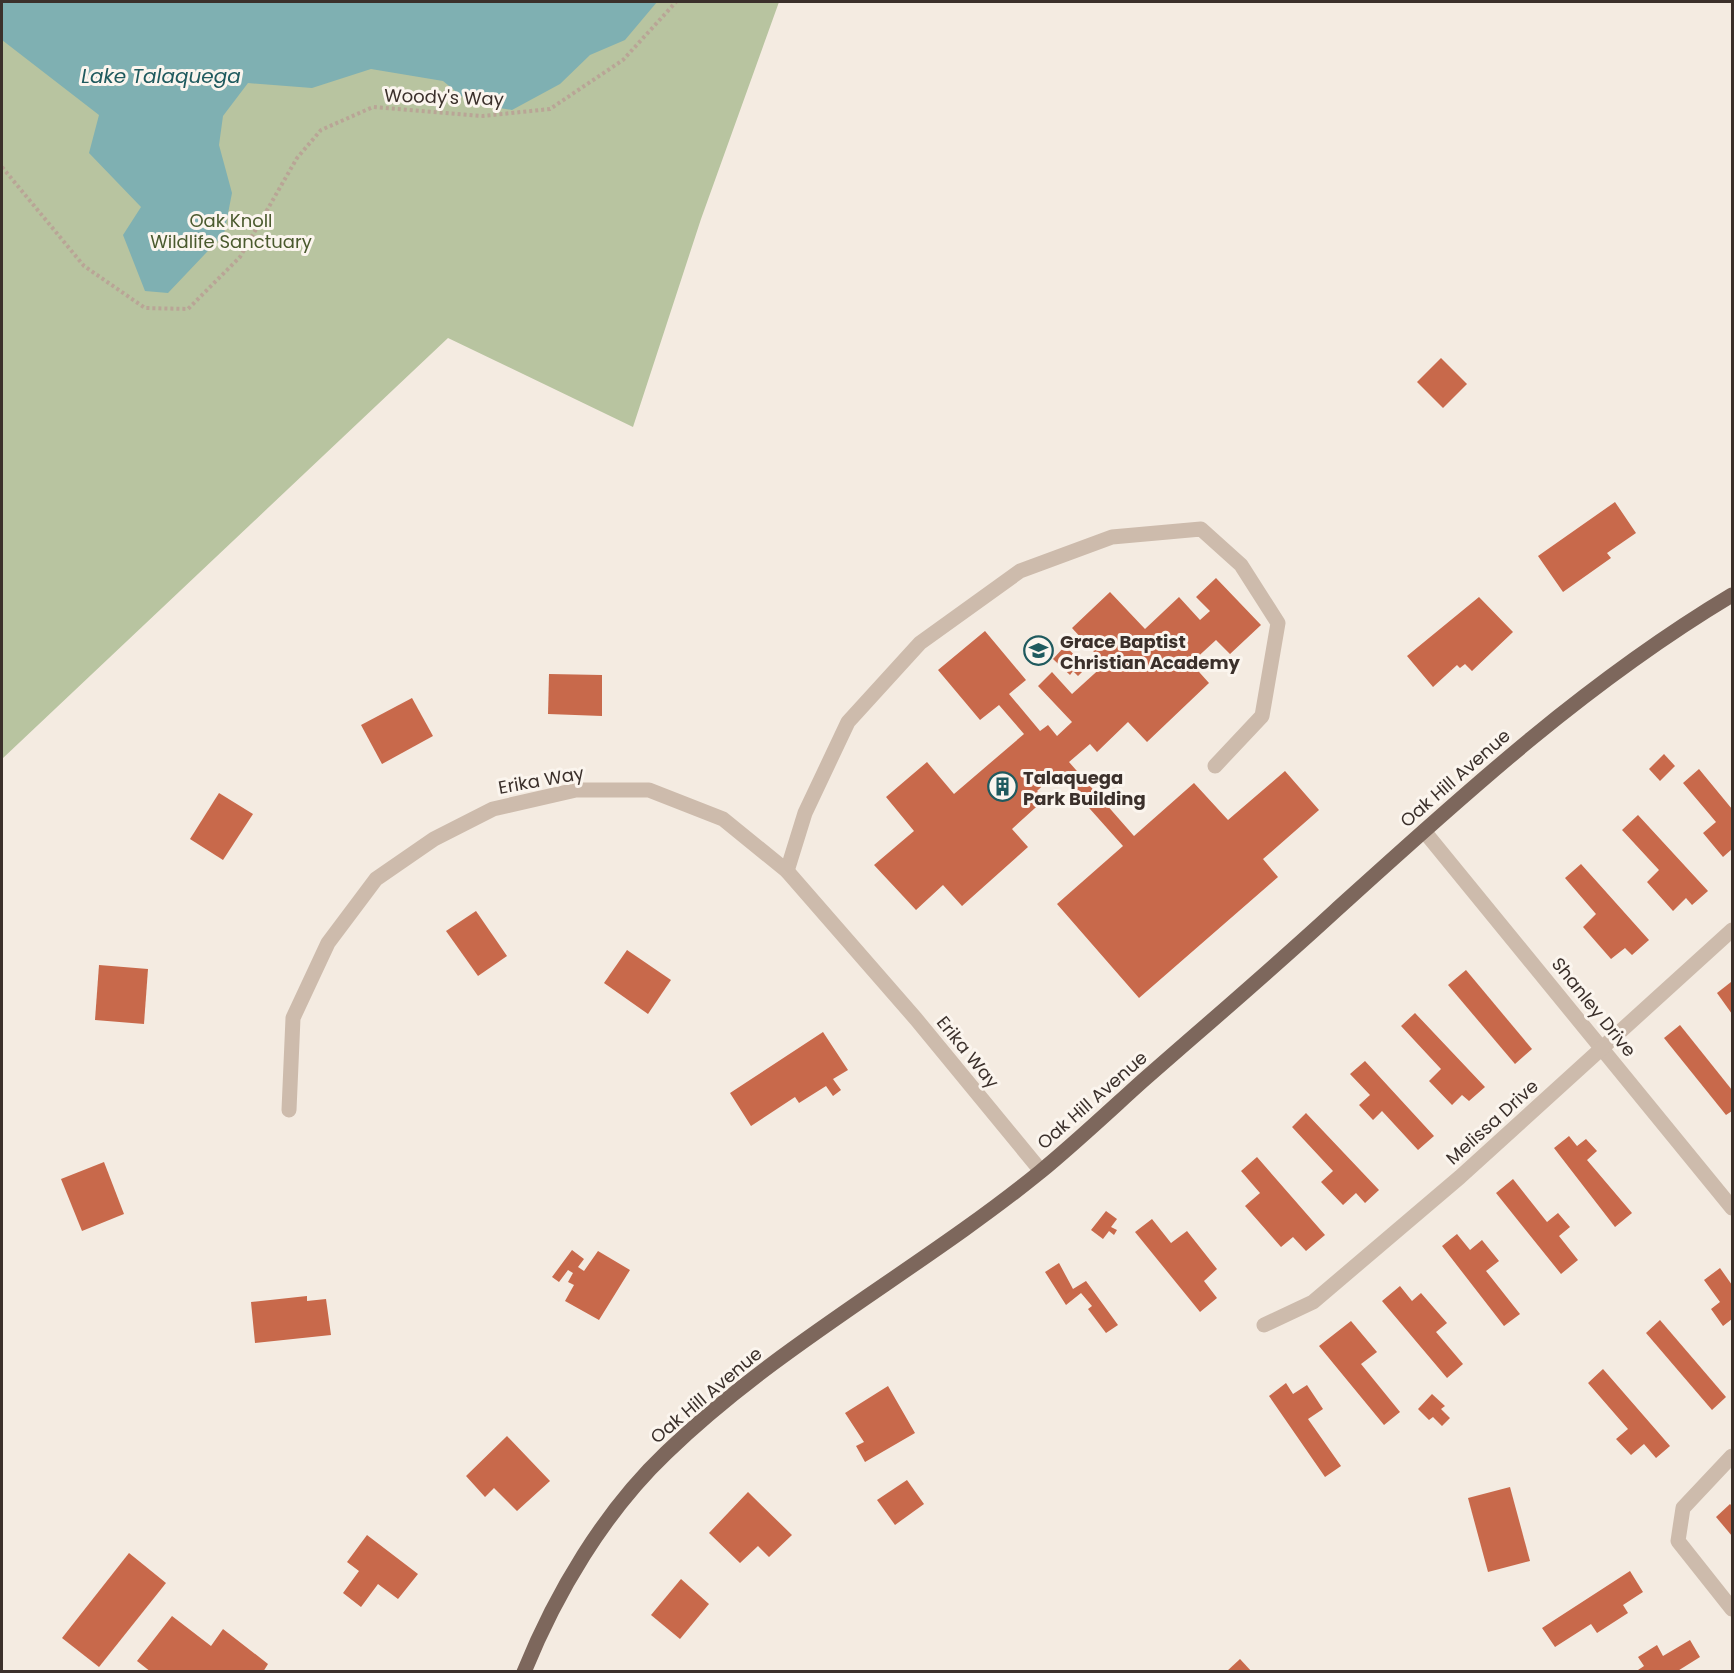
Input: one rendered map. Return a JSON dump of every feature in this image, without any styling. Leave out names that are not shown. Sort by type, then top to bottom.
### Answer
[{"type":"main road","name":"Oak Hill Avenue","points":[[524,1671],[541,1629],[577,1569],[616,1509],[665,1453],[769,1366],[958,1235],[1041,1171],[1505,758],[1608,677],[1732,595]]},
{"type":"street","points":[[787,871],[805,813],[848,722],[920,643],[1020,571],[1112,537],[1201,530],[1241,566],[1278,622],[1262,716],[1215,766]]},
{"type":"street","name":"Erika Way","points":[[289,1110],[293,1018],[328,943],[376,879],[434,839],[493,809],[576,790],[649,790],[723,819],[787,871],[916,1019],[1041,1171]]},
{"type":"street","name":"Shanley Drive","points":[[1424,831],[1732,1208]]},
{"type":"street","name":"Melissa Drive","points":[[1264,1325],[1313,1302],[1460,1177],[1604,1049],[1732,930]]},
{"type":"street","points":[[1732,1456],[1683,1508],[1678,1541],[1732,1609]]},
{"type":"path","name":"Woody's Way","points":[[2,166],[84,266],[145,308],[188,309],[240,257],[297,158],[321,130],[373,107],[483,116],[550,109],[623,60],[676,2]]},
{"type":"green space","name":"Oak Knoll Wildlife Sanctuary","points":[[2,2],[779,2],[701,219],[633,427],[448,338],[2,759]]},
{"type":"water","name":"Lake Talaquega","points":[[2,2],[657,2],[625,40],[590,55],[560,84],[512,110],[470,103],[443,81],[371,69],[312,88],[248,83],[223,116],[219,145],[232,193],[224,234],[168,293],[145,291],[123,235],[141,207],[89,153],[99,115],[2,40]]},
{"type":"building","points":[[1441,358],[1467,384],[1443,408],[1417,382]]},
{"type":"building","points":[[1615,502],[1636,533],[1607,553],[1611,558],[1563,592],[1538,556]]},
{"type":"building","name":"Talaquega Park Building","points":[[1216,578],[1261,625],[1230,654],[1216,640],[1191,663],[1209,683],[1147,742],[1128,722],[1097,752],[1090,744],[1069,762],[1134,836],[1194,783],[1228,820],[1285,771],[1319,810],[1263,859],[1278,877],[1139,998],[1057,904],[1123,846],[1057,772],[1037,791],[1045,799],[1012,829],[1028,847],[962,906],[943,885],[916,910],[874,865],[914,831],[886,797],[927,762],[954,794],[1024,734],[999,705],[980,720],[938,670],[985,631],[1026,680],[1009,694],[1040,731],[1048,725],[1057,736],[1072,722],[1038,686],[1052,672],[1072,694],[1105,664],[1072,628],[1110,592],[1145,629],[1179,597],[1200,620],[1210,611],[1196,597]]},
{"type":"building","points":[[1479,597],[1513,632],[1472,671],[1465,664],[1460,668],[1457,665],[1433,687],[1407,656]]},
{"type":"building","points":[[1065,646],[1083,663],[1080,666],[1084,670],[1078,676],[1073,671],[1070,675],[1053,659]]},
{"type":"building","points":[[549,674],[602,675],[602,716],[548,714]]},
{"type":"building","points":[[412,698],[433,736],[382,764],[361,725]]},
{"type":"building","points":[[1664,754],[1675,766],[1660,781],[1649,769]]},
{"type":"building","points":[[1699,769],[1732,809],[1732,849],[1723,857],[1703,833],[1716,822],[1683,783]]},
{"type":"building","points":[[219,793],[253,814],[223,860],[190,839]]},
{"type":"building","points":[[1638,815],[1708,891],[1692,905],[1686,898],[1673,911],[1647,882],[1659,870],[1622,830]]},
{"type":"building","points":[[1581,864],[1649,940],[1632,955],[1625,948],[1611,959],[1583,927],[1596,914],[1565,878]]},
{"type":"building","points":[[476,911],[507,956],[478,976],[446,931]]},
{"type":"building","points":[[627,950],[671,980],[648,1014],[604,983]]},
{"type":"building","points":[[99,965],[148,969],[144,1024],[95,1020]]},
{"type":"building","points":[[1466,970],[1532,1049],[1515,1064],[1448,985]]},
{"type":"building","points":[[1731,982],[1732,984],[1732,1014],[1717,993]]},
{"type":"building","points":[[1415,1013],[1485,1087],[1469,1101],[1462,1095],[1452,1105],[1429,1081],[1441,1069],[1401,1026]]},
{"type":"building","points":[[1680,1025],[1732,1090],[1732,1111],[1726,1115],[1664,1038]]},
{"type":"building","points":[[823,1032],[848,1070],[833,1079],[841,1090],[833,1096],[826,1086],[799,1103],[795,1097],[751,1126],[730,1093]]},
{"type":"building","points":[[1365,1061],[1434,1136],[1418,1150],[1382,1111],[1373,1120],[1359,1105],[1370,1095],[1350,1074]]},
{"type":"building","points":[[1306,1113],[1379,1190],[1365,1203],[1356,1193],[1343,1205],[1321,1182],[1333,1171],[1292,1127]]},
{"type":"building","points":[[1569,1136],[1577,1146],[1586,1139],[1597,1151],[1587,1160],[1632,1213],[1615,1227],[1554,1148]]},
{"type":"building","points":[[1257,1157],[1325,1235],[1306,1251],[1293,1237],[1281,1247],[1245,1206],[1260,1193],[1241,1171]]},
{"type":"building","points":[[104,1162],[124,1214],[82,1231],[61,1179]]},
{"type":"building","points":[[1513,1179],[1547,1222],[1558,1213],[1570,1227],[1559,1236],[1578,1260],[1561,1274],[1496,1193]]},
{"type":"building","points":[[1106,1211],[1117,1219],[1111,1227],[1117,1230],[1114,1235],[1109,1231],[1103,1239],[1091,1230]]},
{"type":"building","points":[[1152,1219],[1171,1243],[1187,1231],[1217,1269],[1204,1281],[1217,1298],[1200,1312],[1135,1232]]},
{"type":"building","points":[[1457,1234],[1470,1250],[1482,1240],[1499,1261],[1486,1271],[1520,1314],[1504,1326],[1442,1246]]},
{"type":"building","points":[[572,1250],[584,1259],[578,1267],[584,1271],[598,1251],[630,1270],[599,1320],[565,1301],[574,1285],[568,1282],[573,1273],[568,1270],[559,1282],[552,1277]]},
{"type":"building","points":[[1059,1263],[1073,1289],[1086,1281],[1118,1325],[1106,1333],[1088,1309],[1092,1306],[1081,1293],[1066,1305],[1045,1272]]},
{"type":"building","points":[[1720,1268],[1732,1285],[1732,1319],[1723,1326],[1711,1309],[1720,1302],[1704,1280]]},
{"type":"building","points":[[1400,1286],[1412,1301],[1421,1293],[1447,1323],[1436,1332],[1463,1364],[1447,1378],[1382,1301]]},
{"type":"building","points":[[307,1296],[307,1301],[326,1299],[331,1335],[255,1343],[251,1302]]},
{"type":"building","points":[[1660,1320],[1726,1397],[1712,1410],[1646,1333]]},
{"type":"building","points":[[1351,1321],[1377,1352],[1361,1364],[1400,1412],[1384,1425],[1319,1346]]},
{"type":"building","points":[[1603,1369],[1670,1446],[1656,1458],[1644,1444],[1631,1455],[1616,1439],[1628,1429],[1588,1383]]},
{"type":"building","points":[[1286,1383],[1293,1394],[1307,1385],[1323,1409],[1308,1419],[1341,1466],[1325,1477],[1269,1396]]},
{"type":"building","points":[[888,1386],[915,1433],[865,1462],[856,1446],[864,1442],[845,1413]]},
{"type":"building","points":[[1432,1394],[1445,1406],[1441,1409],[1450,1418],[1442,1426],[1433,1417],[1429,1420],[1418,1409]]},
{"type":"building","points":[[507,1436],[550,1481],[517,1511],[494,1488],[485,1497],[466,1476]]},
{"type":"building","points":[[907,1480],[924,1504],[895,1525],[877,1500]]},
{"type":"building","points":[[1510,1487],[1530,1561],[1488,1572],[1468,1498]]},
{"type":"building","points":[[748,1492],[792,1535],[769,1557],[758,1546],[740,1563],[709,1533]]},
{"type":"building","points":[[1730,1504],[1732,1506],[1732,1536],[1716,1517]]},
{"type":"building","points":[[367,1535],[418,1574],[398,1599],[378,1584],[361,1607],[343,1593],[359,1571],[347,1562]]},
{"type":"building","points":[[129,1553],[166,1583],[99,1667],[62,1638]]},
{"type":"building","points":[[1630,1571],[1643,1592],[1623,1605],[1628,1613],[1597,1633],[1591,1624],[1555,1647],[1542,1628]]},
{"type":"building","points":[[681,1579],[709,1604],[680,1639],[651,1615]]},
{"type":"building","points":[[172,1616],[211,1646],[223,1629],[268,1664],[263,1672],[151,1672],[137,1661]]},
{"type":"building","points":[[1690,1640],[1700,1657],[1676,1672],[1635,1672],[1644,1666],[1638,1657],[1657,1645],[1663,1656]]},
{"type":"building","points":[[1240,1659],[1252,1672],[1226,1672]]},
{"type":"place","name":"Grace Baptist Christian Academy","points":[[1039,651]]},
{"type":"place","name":"Talaquega Park Building","points":[[1002,787]]}]
